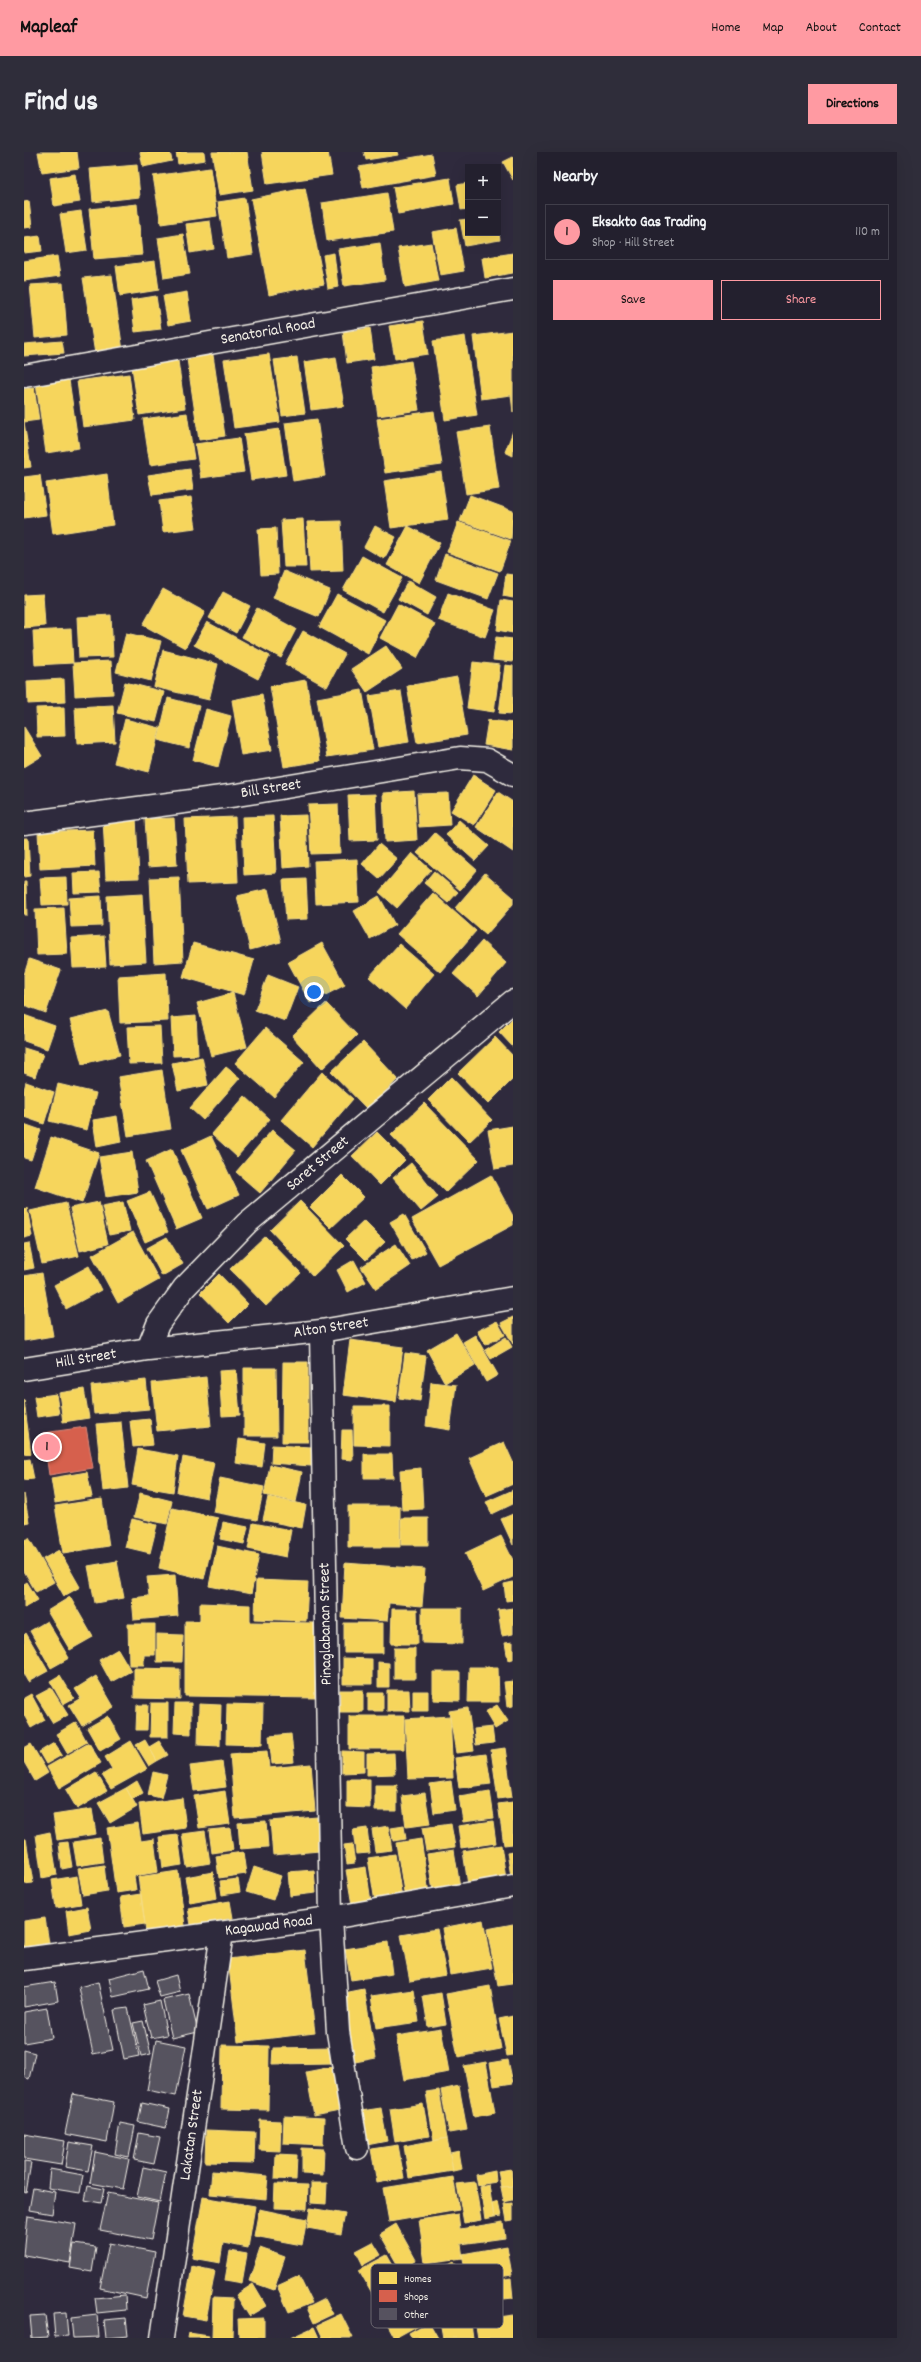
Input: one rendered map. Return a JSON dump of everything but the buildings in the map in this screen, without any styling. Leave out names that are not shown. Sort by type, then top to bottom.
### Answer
[{"type":"street","name":"Senatorial Road","points":[[24,376],[513,289]]},
{"type":"street","name":"Bill Street","points":[[24,823],[236,795],[460,758],[487,760],[513,775]]},
{"type":"street","name":"Saret Street","points":[[148,1349],[158,1324],[184,1288],[247,1223],[513,1001]]},
{"type":"street","name":"Alton Street","points":[[148,1349],[321,1331],[513,1298]]},
{"type":"street","name":"Pinaglabanan Street","points":[[321,1331],[331,1918],[338,2032],[357,2148]]},
{"type":"street","name":"Hill Street","points":[[24,1369],[148,1349]]},
{"type":"street","name":"Kagawad Road","points":[[24,1959],[331,1918],[513,1886]]},
{"type":"street","name":"Lakatan Street","points":[[162,2338],[222,1933]]},
{"type":"place","name":"Eksakto Gas Trading","points":[[47,1447]]}]
